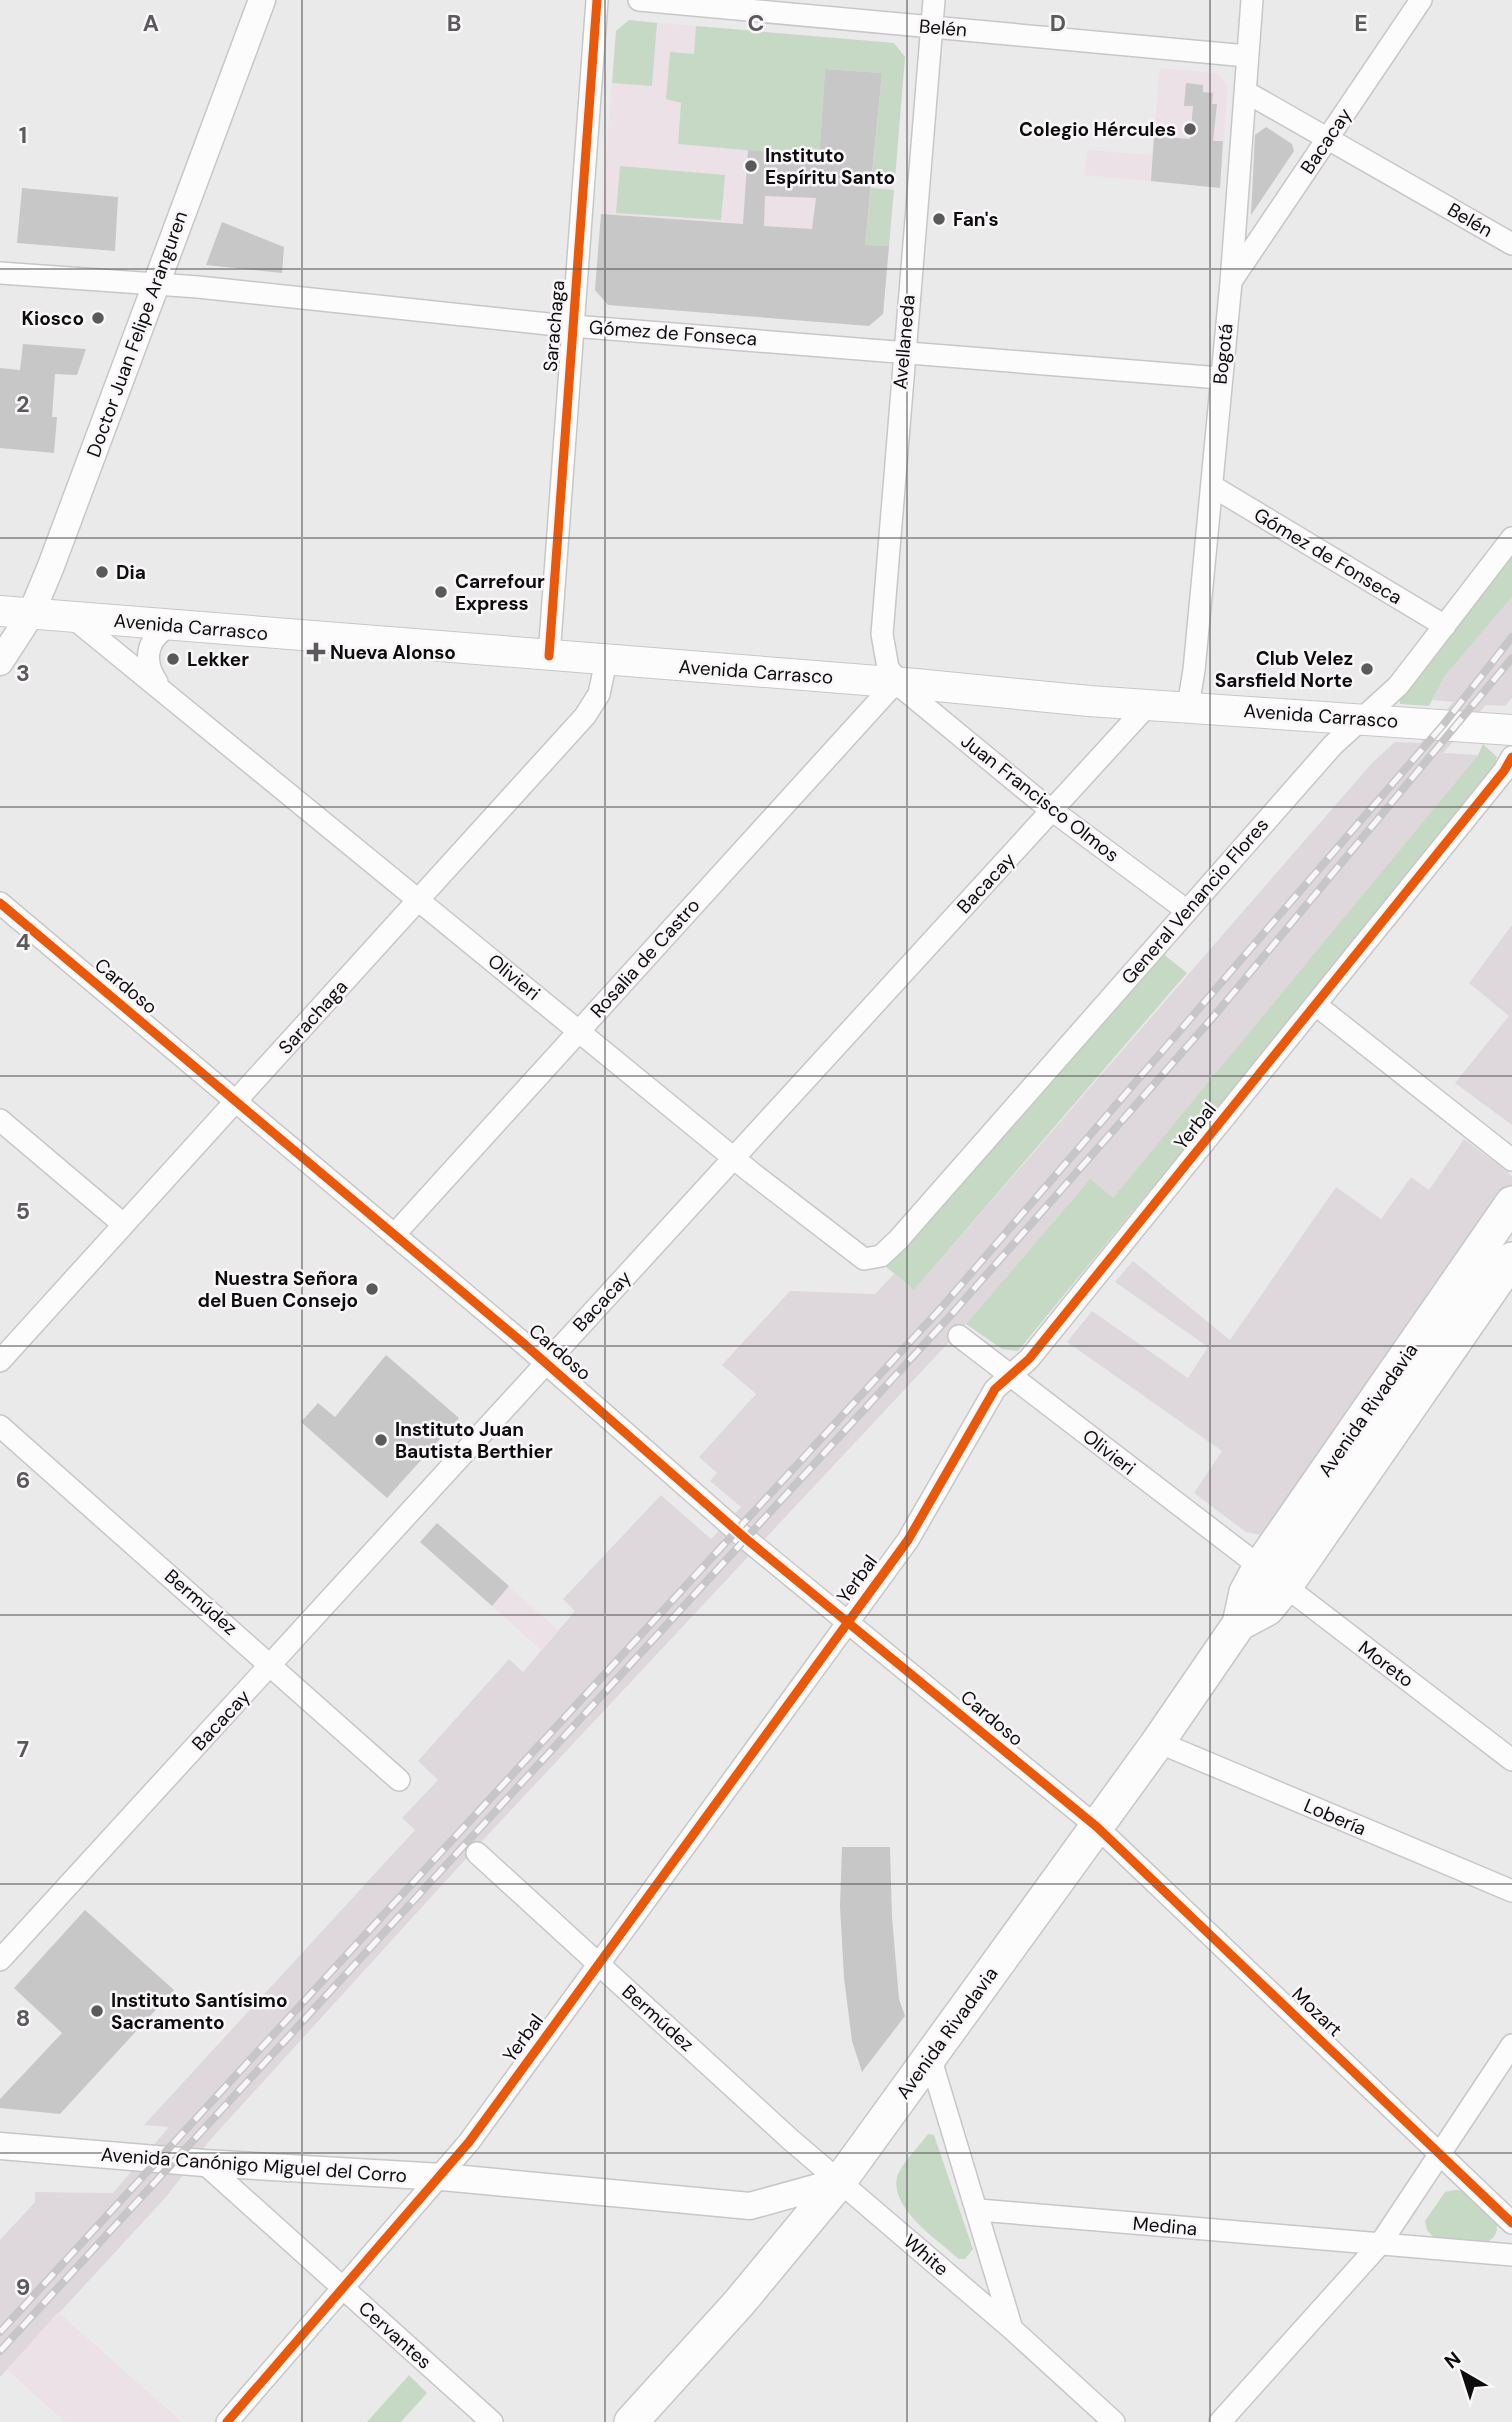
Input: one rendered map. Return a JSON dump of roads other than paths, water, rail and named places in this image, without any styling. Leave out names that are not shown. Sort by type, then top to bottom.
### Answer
[{"type":"main road","name":"Avenida Carrasco","points":[[0,611],[1149,704],[1512,730]]},
{"type":"main road","name":"Avenida Rivadavia","points":[[631,2422],[739,2304],[840,2181],[1158,1742],[1239,1624],[1267,1609],[1272,1577],[1512,1203]]},
{"type":"main road","name":"Avenida Rivadavia","points":[[1272,1577],[1512,1259]]},
{"type":"street","name":"Doctor Juan Felipe Aranguren","points":[[0,662],[31,614],[262,0]]},
{"type":"street","name":"Sarachaga","points":[[549,656],[597,0]]},
{"type":"street","name":"Belén","points":[[639,0],[1247,56]]},
{"type":"street","name":"Avellaneda","points":[[896,682],[888,668],[882,634],[903,351],[934,0]]},
{"type":"street","name":"Bogotá","points":[[1188,706],[1194,670],[1231,282],[1252,0]]},
{"type":"street","name":"Bacacay","points":[[1231,282],[1421,0]]},
{"type":"street","name":"Belén","points":[[1246,92],[1512,244]]},
{"type":"street","name":"Gómez de Fonseca","points":[[0,272],[155,284],[572,325],[1220,378]]},
{"type":"street","name":"Gómez de Fonseca","points":[[1212,486],[1445,626]]},
{"type":"street","name":"General Venancio Flores","points":[[872,1258],[881,1256],[898,1240],[1186,909],[1333,745],[1398,686],[1512,538]]},
{"type":"street","name":"Olivieri","points":[[72,617],[734,1157],[858,1256],[872,1258]]},
{"type":"street","points":[[160,687],[148,664],[150,646],[160,632],[176,625]]},
{"type":"street","name":"Sarachaga","points":[[0,1361],[585,716],[599,694],[606,661]]},
{"type":"street","name":"Juan Francisco Olmos","points":[[896,682],[1053,811],[1186,909]]},
{"type":"street","name":"Rosalia de Castro","points":[[394,1235],[896,682]]},
{"type":"street","name":"Bacacay","points":[[0,1960],[1149,704]]},
{"type":"street","name":"Yerbal","points":[[227,2422],[442,2177],[908,1539],[995,1389],[1029,1359],[1504,771],[1512,757]]},
{"type":"street","name":"Cardoso","points":[[0,903],[545,1362],[745,1538],[1097,1827]]},
{"type":"street","points":[[1316,1005],[1512,1160]]},
{"type":"street","points":[[0,1120],[123,1224]]},
{"type":"street","name":"Olivieri","points":[[959,1336],[1272,1577]]},
{"type":"street","name":"Bermúdez","points":[[0,1426],[399,1780]]},
{"type":"street","name":"Moreto","points":[[1272,1577],[1512,1760]]},
{"type":"street","name":"Lobería","points":[[1158,1742],[1512,1891]]},
{"type":"street","name":"Mozart","points":[[1097,1827],[1512,2223]]},
{"type":"street","name":"Bermúdez","points":[[477,1853],[840,2181]]},
{"type":"street","points":[[1220,2422],[1380,2244],[1512,2045]]},
{"type":"street","points":[[930,2057],[979,2210],[1012,2329]]},
{"type":"street","name":"Avenida Canónigo Miguel del Corro","points":[[0,2146],[204,2163],[442,2177],[750,2206],[840,2181]]},
{"type":"street","name":"Cervantes","points":[[204,2163],[492,2422]]},
{"type":"street","name":"White","points":[[840,2181],[1012,2329],[1114,2422]]},
{"type":"street","name":"Medina","points":[[979,2210],[1512,2255]]},
{"type":"railway","points":[[0,2332],[942,1307],[1443,725],[1512,637]]},
{"type":"railway","points":[[0,2351],[951,1315],[1214,1016],[1512,658]]},
{"type":"place","name":"Colegio Hércules","points":[[1190,129]]},
{"type":"place","name":"Instituto Espíritu Santo","points":[[751,166]]},
{"type":"place","name":"Fan's","points":[[939,219]]},
{"type":"place","name":"Kiosco","points":[[98,318]]},
{"type":"place","name":"Dia","points":[[102,572]]},
{"type":"place","name":"Carrefour Express","points":[[441,592]]},
{"type":"place","name":"Nueva Alonso","points":[[316,652]]},
{"type":"place","name":"Lekker","points":[[173,659]]},
{"type":"place","name":"Club Velez Sarsfield Norte","points":[[1367,669]]},
{"type":"place","name":"Nuestra Señora del Buen Consejo","points":[[372,1289]]},
{"type":"place","name":"Instituto Juan Bautista Berthier","points":[[381,1440]]},
{"type":"place","name":"Instituto Santísimo Sacramento","points":[[97,2011]]}]
